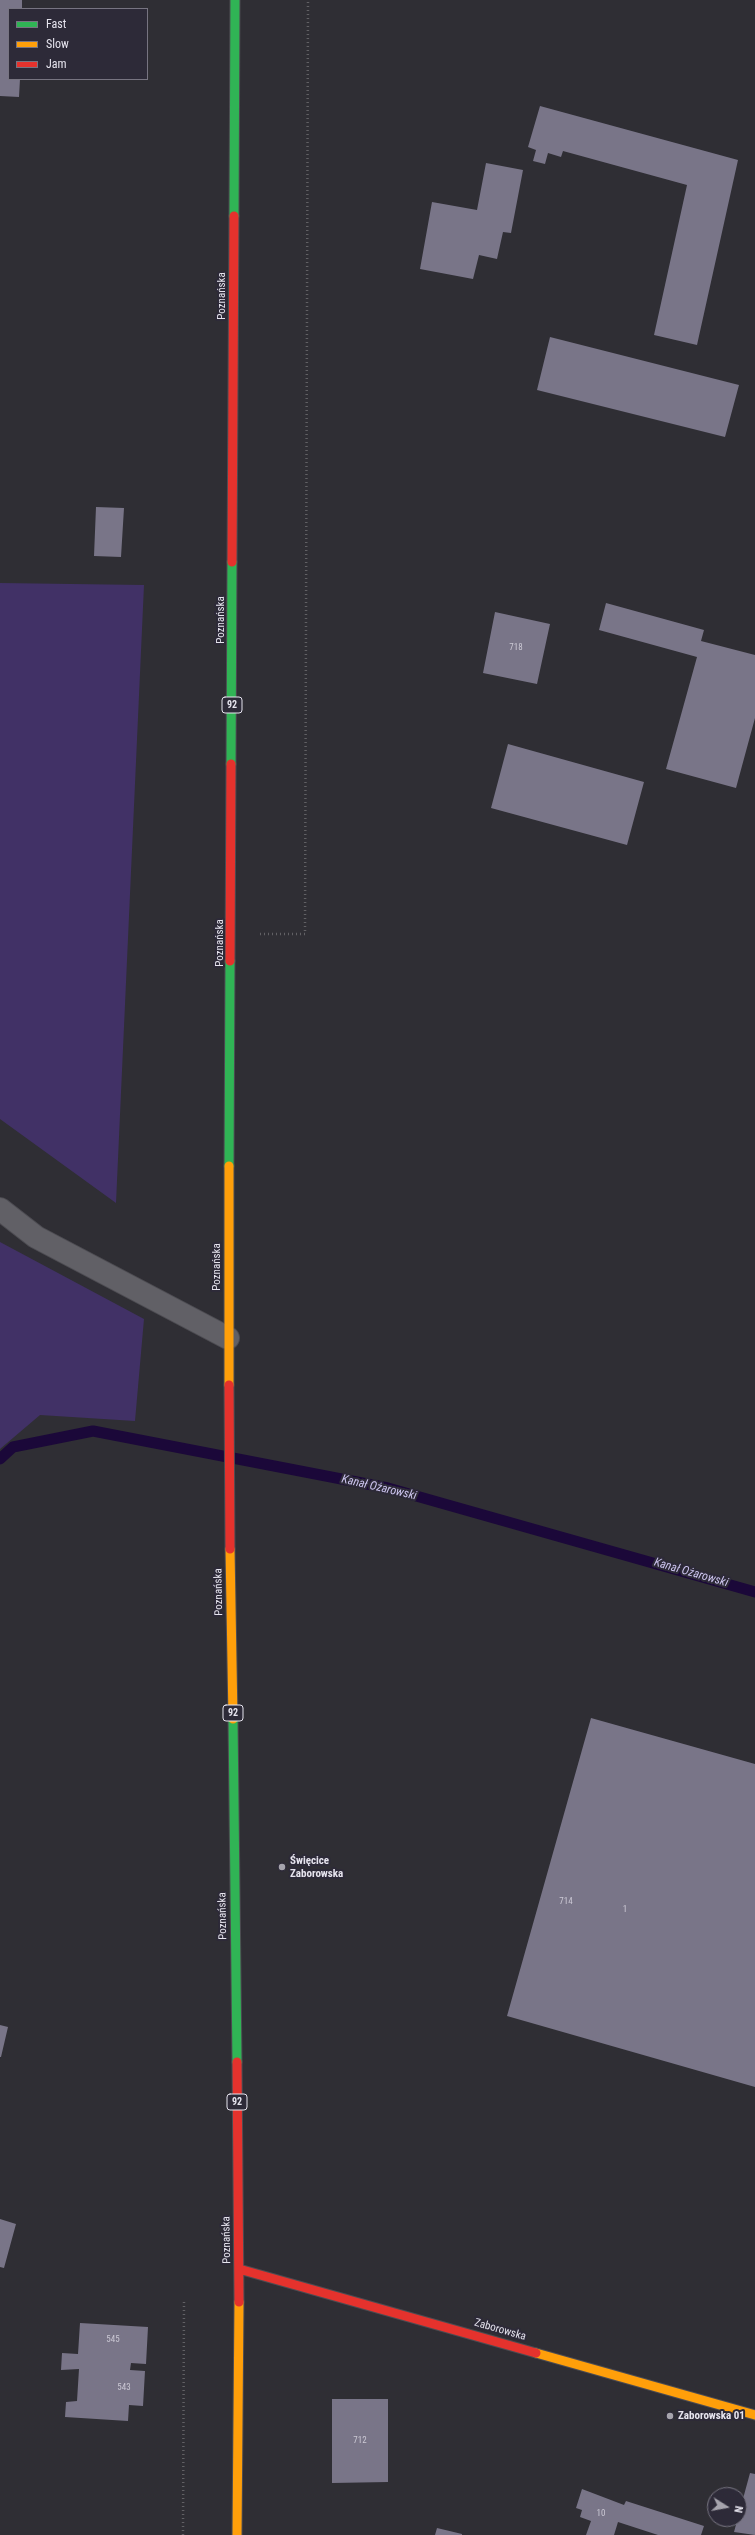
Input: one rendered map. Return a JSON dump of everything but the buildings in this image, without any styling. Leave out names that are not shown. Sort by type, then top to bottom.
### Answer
[{"type":"main road","name":"Poznańska","points":[[234,0],[232,934],[228,1338],[239,2269],[237,2535]]},
{"type":"main road","name":"Zaborowska","points":[[239,2269],[755,2415]]},
{"type":"street","points":[[0,1209],[36,1236],[228,1338]]},
{"type":"path","points":[[232,934],[305,934],[308,0]]},
{"type":"path","points":[[183,2535],[184,2300]]},
{"type":"shaded area","points":[[0,583],[144,585],[116,1203],[0,1119]]},
{"type":"shaded area","points":[[0,1242],[144,1319],[135,1421],[40,1415],[0,1449]]},
{"type":"waterway","name":"Kanał Ożarowski","points":[[0,1459],[13,1447],[93,1431],[388,1488],[755,1592]]},
{"type":"traffic: fast","points":[[234,216],[235,0]]},
{"type":"traffic: fast","points":[[231,764],[232,562]]},
{"type":"traffic: fast","points":[[229,1166],[230,961]]},
{"type":"traffic: fast","points":[[233,1719],[237,2062]]},
{"type":"traffic: slow","points":[[229,1166],[229,1385]]},
{"type":"traffic: slow","points":[[230,1549],[233,1719]]},
{"type":"traffic: slow","points":[[237,2535],[239,2302]]},
{"type":"traffic: slow","points":[[536,2353],[755,2415]]},
{"type":"traffic: jam","points":[[232,562],[234,216]]},
{"type":"traffic: jam","points":[[230,961],[231,764]]},
{"type":"traffic: jam","points":[[229,1385],[230,1549]]},
{"type":"traffic: jam","points":[[237,2062],[239,2302]]},
{"type":"traffic: jam","points":[[239,2269],[536,2353]]},
{"type":"place","name":"Święcice Zaborowska","points":[[282,1867]]},
{"type":"place","name":"Zaborowska 01","points":[[670,2416]]}]
